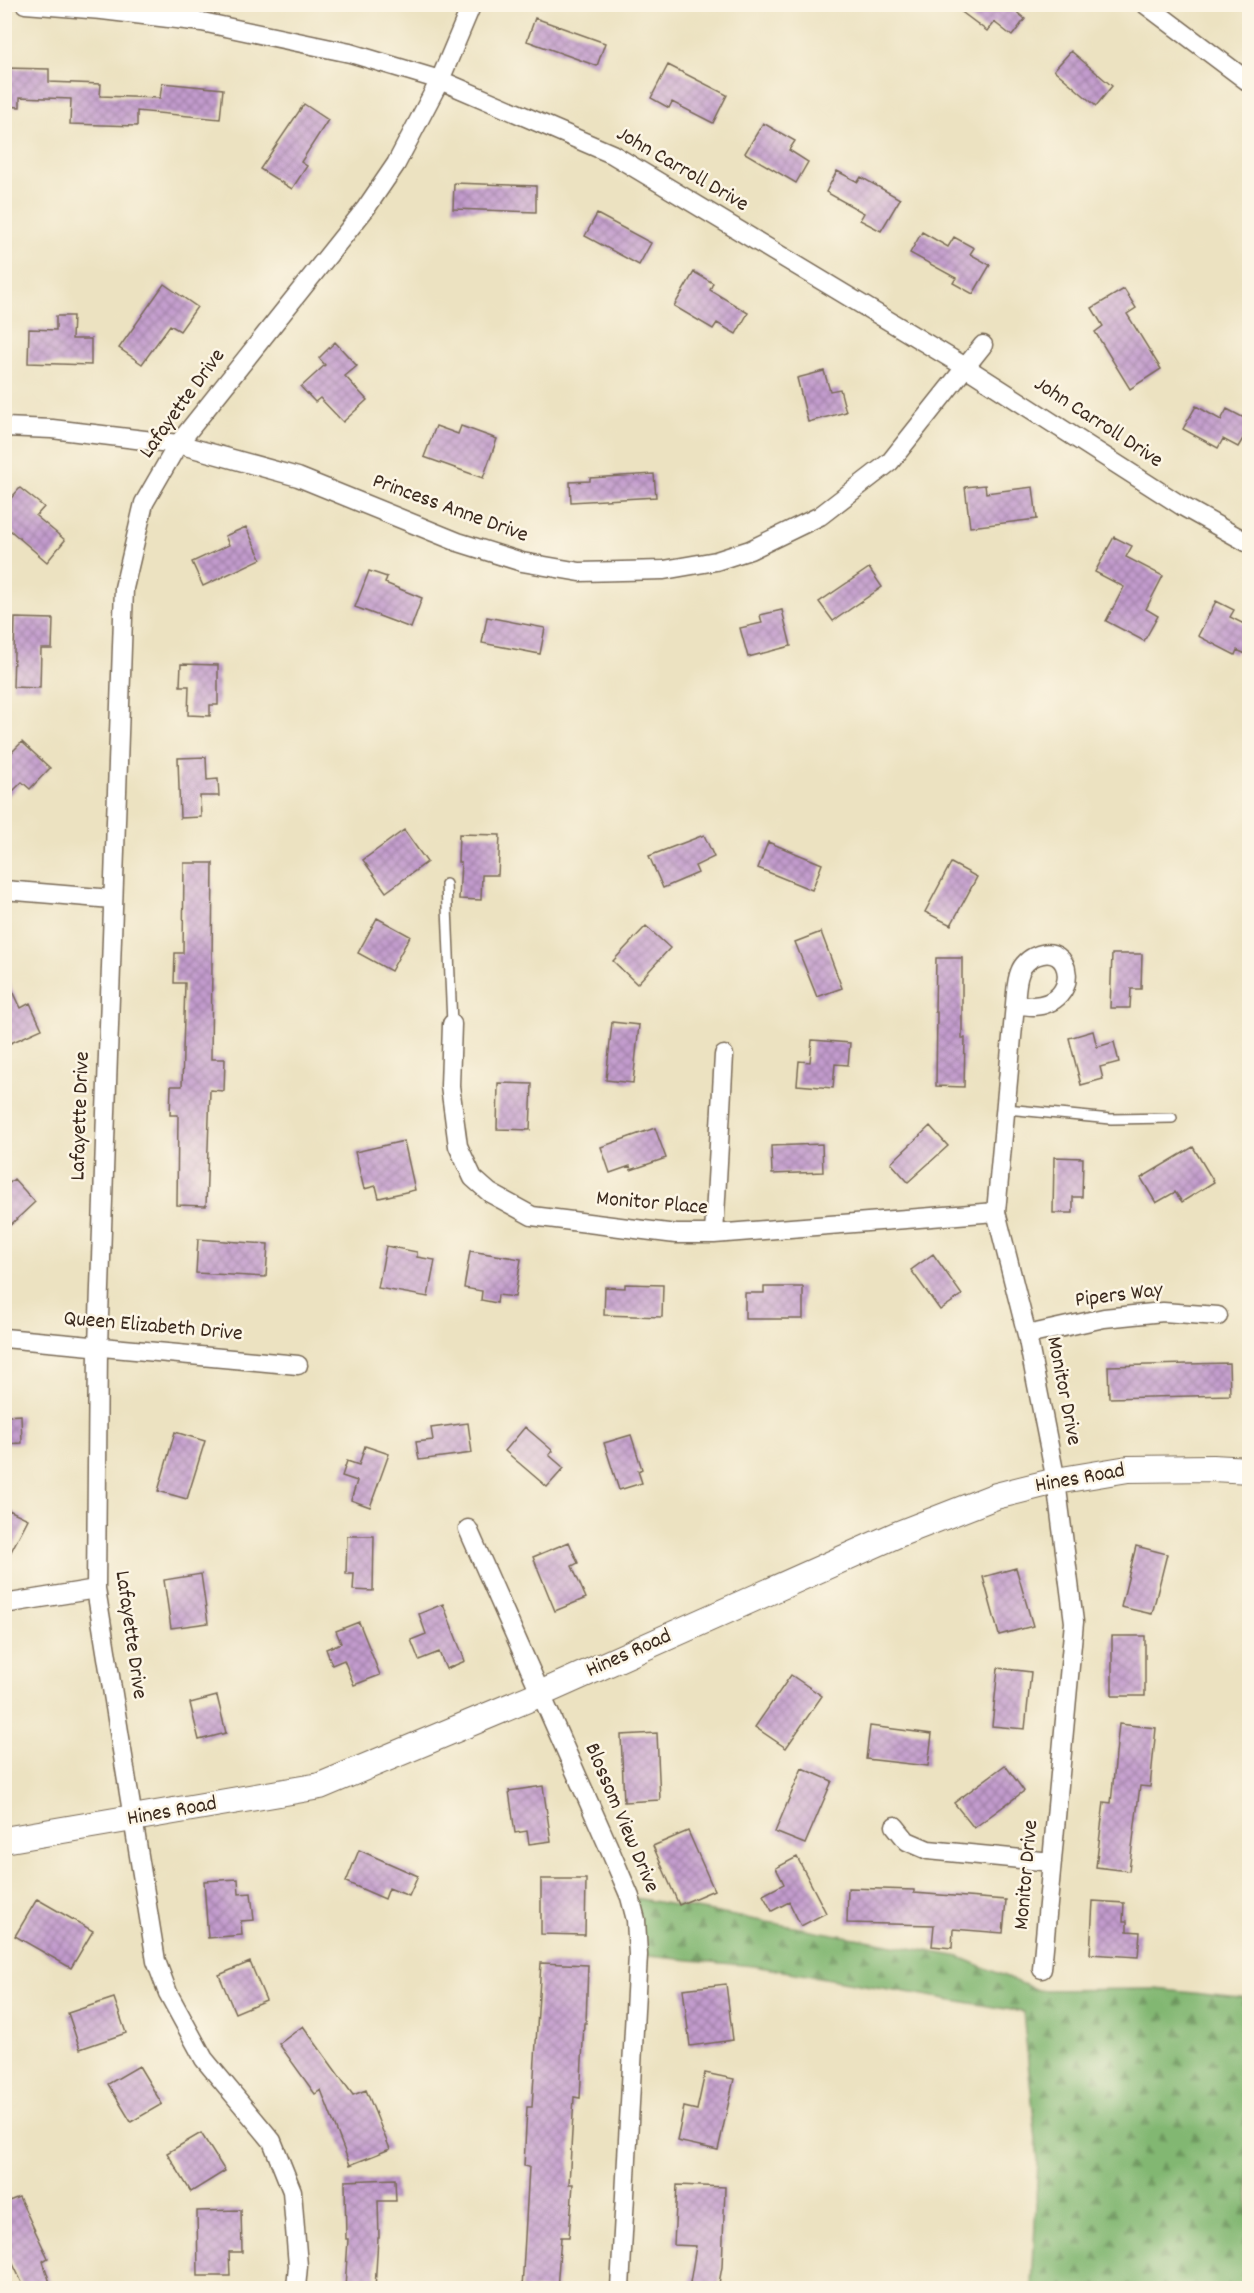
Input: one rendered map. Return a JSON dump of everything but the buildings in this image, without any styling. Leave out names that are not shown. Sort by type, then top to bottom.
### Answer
[{"type":"street","name":"John Carroll Drive","points":[[25,4],[202,21],[350,54],[440,80],[612,154],[967,368],[1182,506],[1250,544]]},
{"type":"street","name":"Lafayette Drive","points":[[296,2289],[298,2266],[292,2191],[272,2141],[204,2059],[168,1993],[156,1961],[96,1589],[98,1346],[124,588],[144,503],[178,444],[366,208],[396,164],[440,80],[472,4]]},
{"type":"street","points":[[1145,4],[1248,80]]},
{"type":"street","name":"Princess Anne Drive","points":[[4,426],[52,429],[178,444],[298,477],[458,542],[522,562],[580,572],[664,570],[716,561],[750,549],[820,516],[890,462],[983,345]]},
{"type":"street","points":[[4,890],[112,899]]},
{"type":"street","name":"Monitor Drive","points":[[1015,1004],[996,1212],[1027,1335],[1056,1481],[1074,1622],[1042,1969]]},
{"type":"street","name":"Monitor Place","points":[[452,1024],[450,1086],[458,1146],[473,1178],[490,1193],[532,1216],[676,1234],[714,1234],[996,1212]]},
{"type":"street","points":[[714,1234],[724,1055]]},
{"type":"street","name":"Pipers Way","points":[[1027,1335],[1104,1318],[1151,1313],[1218,1316]]},
{"type":"street","name":"Queen Elizabeth Drive","points":[[4,1338],[298,1365]]},
{"type":"street","name":"Hines Road","points":[[4,1840],[320,1786],[542,1693],[896,1535],[996,1496],[1056,1481],[1128,1469],[1250,1470]]},
{"type":"street","name":"Blossom View Drive","points":[[468,1529],[630,1897],[636,1920],[638,1955],[620,2289]]},
{"type":"street","points":[[4,1604],[96,1589]]},
{"type":"street","points":[[895,1826],[907,1841],[928,1850],[1052,1862]]},
{"type":"lane","points":[[446,884],[452,1024]]},
{"type":"lane","points":[[1006,1108],[1110,1119],[1172,1118]]},
{"type":"green space","points":[[630,1897],[960,1957],[1037,1990],[1155,1989],[1249,1999],[1249,2288],[1032,2288],[1038,2160],[1023,2012],[754,1966],[638,1955]]}]
